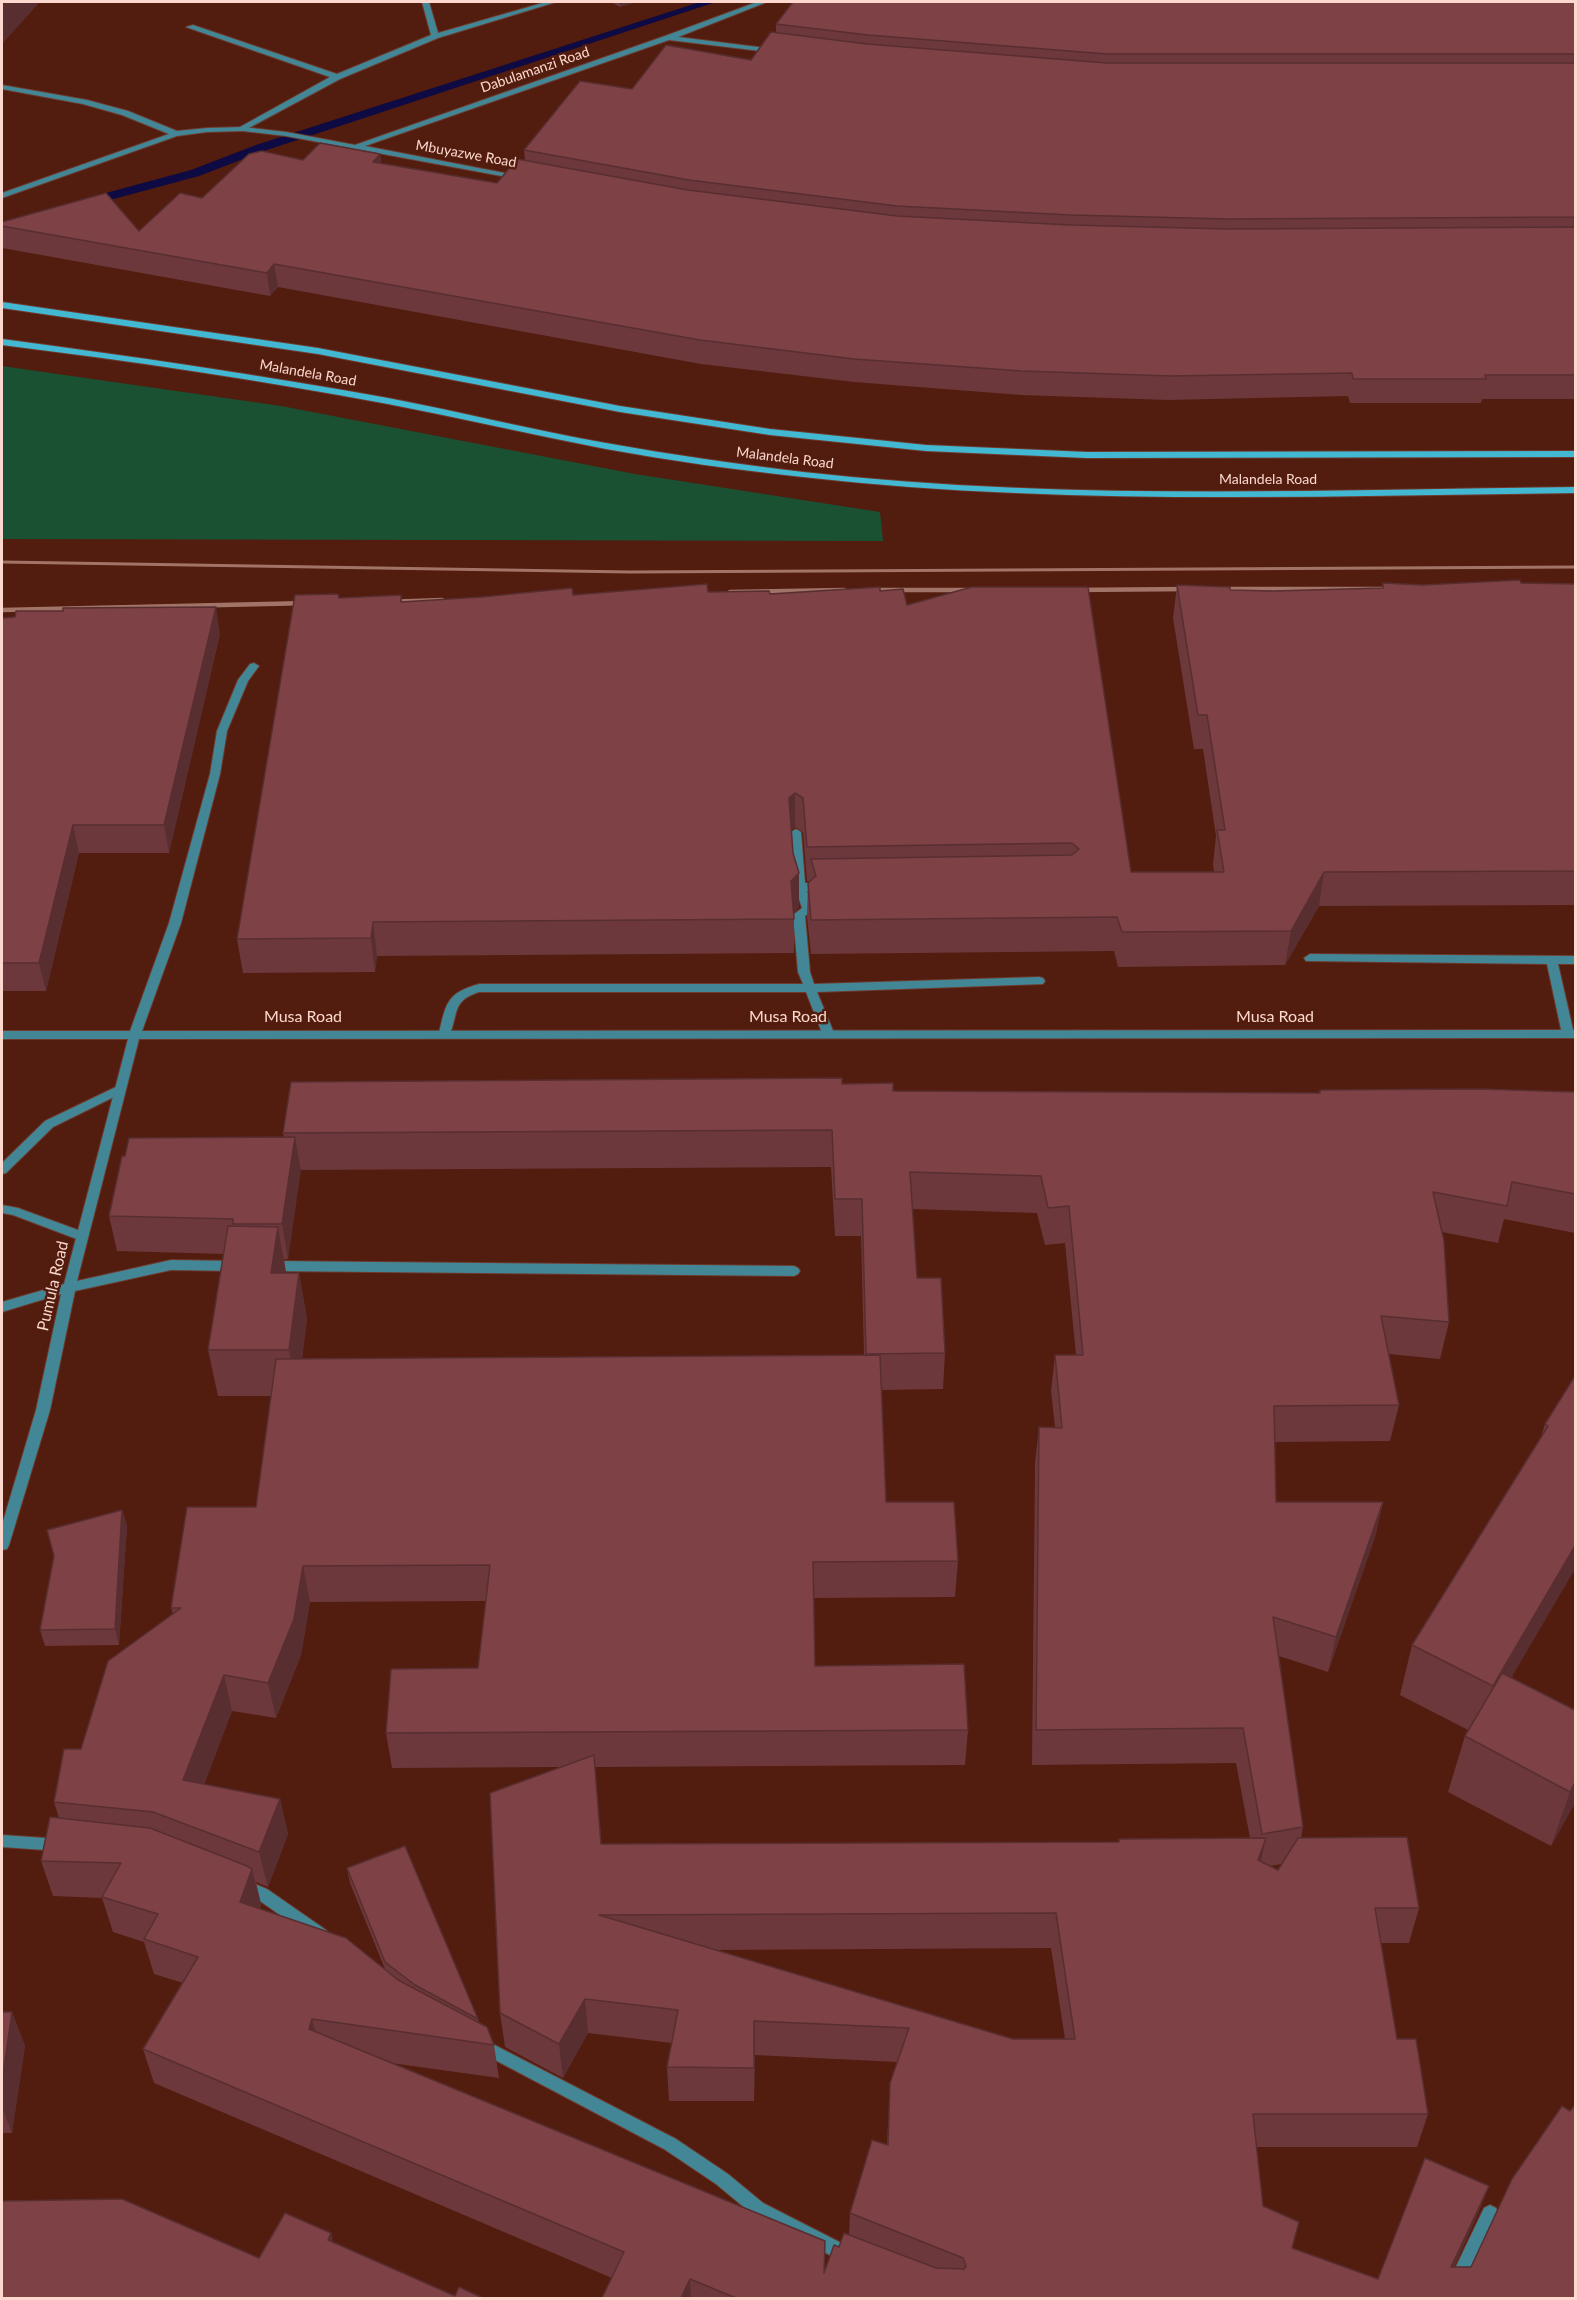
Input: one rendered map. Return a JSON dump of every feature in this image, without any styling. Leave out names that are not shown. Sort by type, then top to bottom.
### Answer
[{"type":"main road","name":"Malandela Road","points":[[2,304],[318,351],[694,422],[847,441],[949,449],[1087,455],[1575,454]]},
{"type":"main road","name":"Malandela Road","points":[[2,342],[213,370],[391,402],[648,453],[836,478],[928,486],[1079,493],[1575,490]]},
{"type":"street","points":[[425,2],[435,36]]},
{"type":"street","points":[[243,129],[337,77],[435,36],[552,2]]},
{"type":"street","name":"Dabulamanzi Road","points":[[355,148],[668,38],[763,2]]},
{"type":"street","points":[[190,27],[337,77]]},
{"type":"street","points":[[668,38],[785,52]]},
{"type":"street","points":[[2,87],[84,102],[125,113],[176,134]]},
{"type":"street","points":[[2,196],[176,134],[207,129],[243,129],[286,134],[355,148]]},
{"type":"street","name":"Mbuyazwe Road","points":[[355,148],[528,179]]},
{"type":"street","name":"Pumula Road","points":[[2,1545],[43,1410],[69,1287],[135,1033],[175,923],[215,774],[222,731],[243,680],[254,666]]},
{"type":"street","points":[[796,832],[800,887],[808,909],[799,915],[804,972],[828,1034]]},
{"type":"street","points":[[800,887],[835,887]]},
{"type":"street","points":[[1310,958],[1575,960]]},
{"type":"street","points":[[1552,960],[1572,1034]]},
{"type":"street","points":[[445,1034],[453,1001],[461,993],[479,988],[810,988],[1039,981]]},
{"type":"street","name":"Musa Road","points":[[2,1035],[135,1033],[1572,1034]]},
{"type":"street","points":[[2,1170],[49,1124],[120,1089]]},
{"type":"street","points":[[2,1209],[14,1211],[82,1236]]},
{"type":"street","points":[[2,1307],[69,1287],[171,1265],[794,1271]]},
{"type":"street","points":[[2,1841],[78,1846]]},
{"type":"street","points":[[231,1882],[262,1894],[332,1943]]},
{"type":"street","points":[[463,2034],[670,2144],[722,2179],[757,2208],[838,2252],[859,2260]]},
{"type":"street","points":[[1449,2298],[1490,2213]]},
{"type":"green space","points":[[2,366],[281,406],[635,474],[880,512],[883,541],[2,539]]},
{"type":"building","points":[[793,2],[1575,2],[1575,54],[1107,54],[868,35],[776,24]]},
{"type":"building","points":[[771,32],[867,44],[1107,63],[1575,63],[1575,217],[1228,219],[1071,215],[897,206],[689,180],[524,150],[580,81],[632,89],[666,45],[751,60]]},
{"type":"building","points":[[320,143],[380,154],[373,162],[497,183],[517,159],[688,190],[897,216],[1071,225],[1228,229],[1575,227],[1575,375],[1485,375],[1486,379],[1353,379],[1352,373],[1171,376],[1022,371],[854,359],[700,340],[274,264],[267,273],[2,226],[2,222],[106,193],[139,231],[180,193],[202,198],[249,154],[262,151],[303,160]]},
{"type":"building","points":[[1520,580],[1521,583],[1575,584],[1575,871],[1324,872],[1291,931],[1122,932],[1117,917],[811,920],[808,883],[816,876],[811,859],[1072,855],[1079,849],[1072,843],[807,847],[803,798],[795,793],[789,798],[793,853],[799,873],[791,881],[794,919],[373,922],[371,938],[237,939],[295,595],[338,594],[339,598],[401,595],[401,602],[572,588],[573,595],[707,584],[708,592],[769,591],[770,594],[880,587],[880,591],[903,589],[907,605],[972,587],[1088,587],[1131,872],[1224,872],[1217,830],[1225,830],[1207,715],[1198,715],[1177,585],[1273,591],[1383,588],[1383,583],[1422,585]]},
{"type":"building","points":[[216,607],[164,825],[73,825],[39,963],[2,963],[2,618],[15,617],[16,611],[63,611],[63,608]]},
{"type":"building","points":[[842,1078],[842,1084],[893,1083],[893,1091],[1320,1093],[1320,1090],[1480,1089],[1575,1092],[1575,1194],[1512,1182],[1507,1206],[1433,1192],[1444,1241],[1449,1322],[1381,1316],[1399,1405],[1274,1406],[1276,1502],[1383,1502],[1336,1637],[1273,1617],[1303,1827],[1262,1834],[1243,1728],[1036,1730],[1039,1427],[1062,1428],[1055,1355],[1083,1355],[1069,1206],[1048,1208],[1041,1176],[910,1172],[917,1278],[941,1278],[945,1353],[866,1354],[862,1199],[835,1199],[832,1130],[283,1133],[291,1082]]},
{"type":"building","points":[[295,1137],[282,1224],[233,1224],[233,1219],[109,1216],[122,1156],[125,1156],[129,1138]]},
{"type":"building","points":[[228,1226],[278,1227],[271,1273],[299,1273],[289,1350],[208,1350]]},
{"type":"building","points":[[880,1355],[886,1502],[954,1502],[958,1561],[813,1562],[815,1666],[964,1664],[968,1730],[386,1733],[391,1669],[478,1668],[490,1565],[303,1566],[294,1619],[268,1683],[224,1675],[183,1780],[280,1799],[259,1852],[153,1812],[54,1802],[64,1749],[81,1749],[108,1661],[181,1608],[171,1608],[187,1507],[256,1507],[276,1359]]},
{"type":"building","points":[[1575,1376],[1575,1546],[1493,1686],[1412,1645],[1548,1426],[1545,1424]]},
{"type":"building","points":[[122,1510],[115,1629],[40,1630],[54,1556],[47,1530]]},
{"type":"building","points":[[1502,1673],[1575,1710],[1575,1782],[1570,1792],[1465,1736]]},
{"type":"building","points":[[594,1755],[601,1844],[1119,1842],[1119,1839],[1266,1838],[1258,1860],[1278,1870],[1298,1838],[1407,1837],[1419,1908],[1375,1908],[1397,2039],[1416,2039],[1428,2114],[1253,2114],[1263,2206],[1299,2222],[1292,2248],[1378,2279],[1425,2158],[1489,2186],[1451,2267],[1471,2267],[1512,2179],[1562,2106],[1570,2111],[1575,2105],[1575,2298],[736,2298],[690,2279],[681,2298],[602,2298],[624,2252],[143,2049],[198,1957],[144,1939],[158,1914],[102,1897],[121,1863],[41,1861],[50,1817],[150,1828],[247,1866],[252,1869],[240,1902],[346,1938],[398,1980],[487,2027],[494,2045],[312,2019],[309,2029],[825,2241],[824,2273],[834,2245],[839,2247],[844,2233],[936,2268],[964,2269],[966,2266],[963,2258],[850,2213],[872,2140],[888,2145],[890,2083],[909,2028],[754,2021],[754,2068],[667,2067],[678,2010],[585,1999],[559,2044],[500,2013],[490,1793]],"holes":[[[1056,1913],[1075,2039],[1013,2039],[599,1915]]]},
{"type":"building","points":[[405,1846],[478,2019],[415,1985],[385,1962],[347,1868]]},
{"type":"building","points":[[2,2012],[12,2012],[2,2081]]},
{"type":"building","points":[[122,2199],[259,2258],[285,2213],[331,2233],[328,2240],[455,2296],[459,2287],[483,2298],[2,2298],[2,2201]]},
{"type":"waterway","points":[[84,203],[195,173],[260,148],[710,2]]},
{"type":"railway","points":[[2,562],[630,572],[1576,567]]},
{"type":"railway","points":[[1072,590],[1192,589]]},
{"type":"railway","points":[[1213,589],[1384,589]]},
{"type":"railway","points":[[730,592],[844,590]]},
{"type":"railway","points":[[865,590],[976,590]]},
{"type":"railway","points":[[385,602],[442,600]]},
{"type":"railway","points":[[2,610],[310,603]]}]
